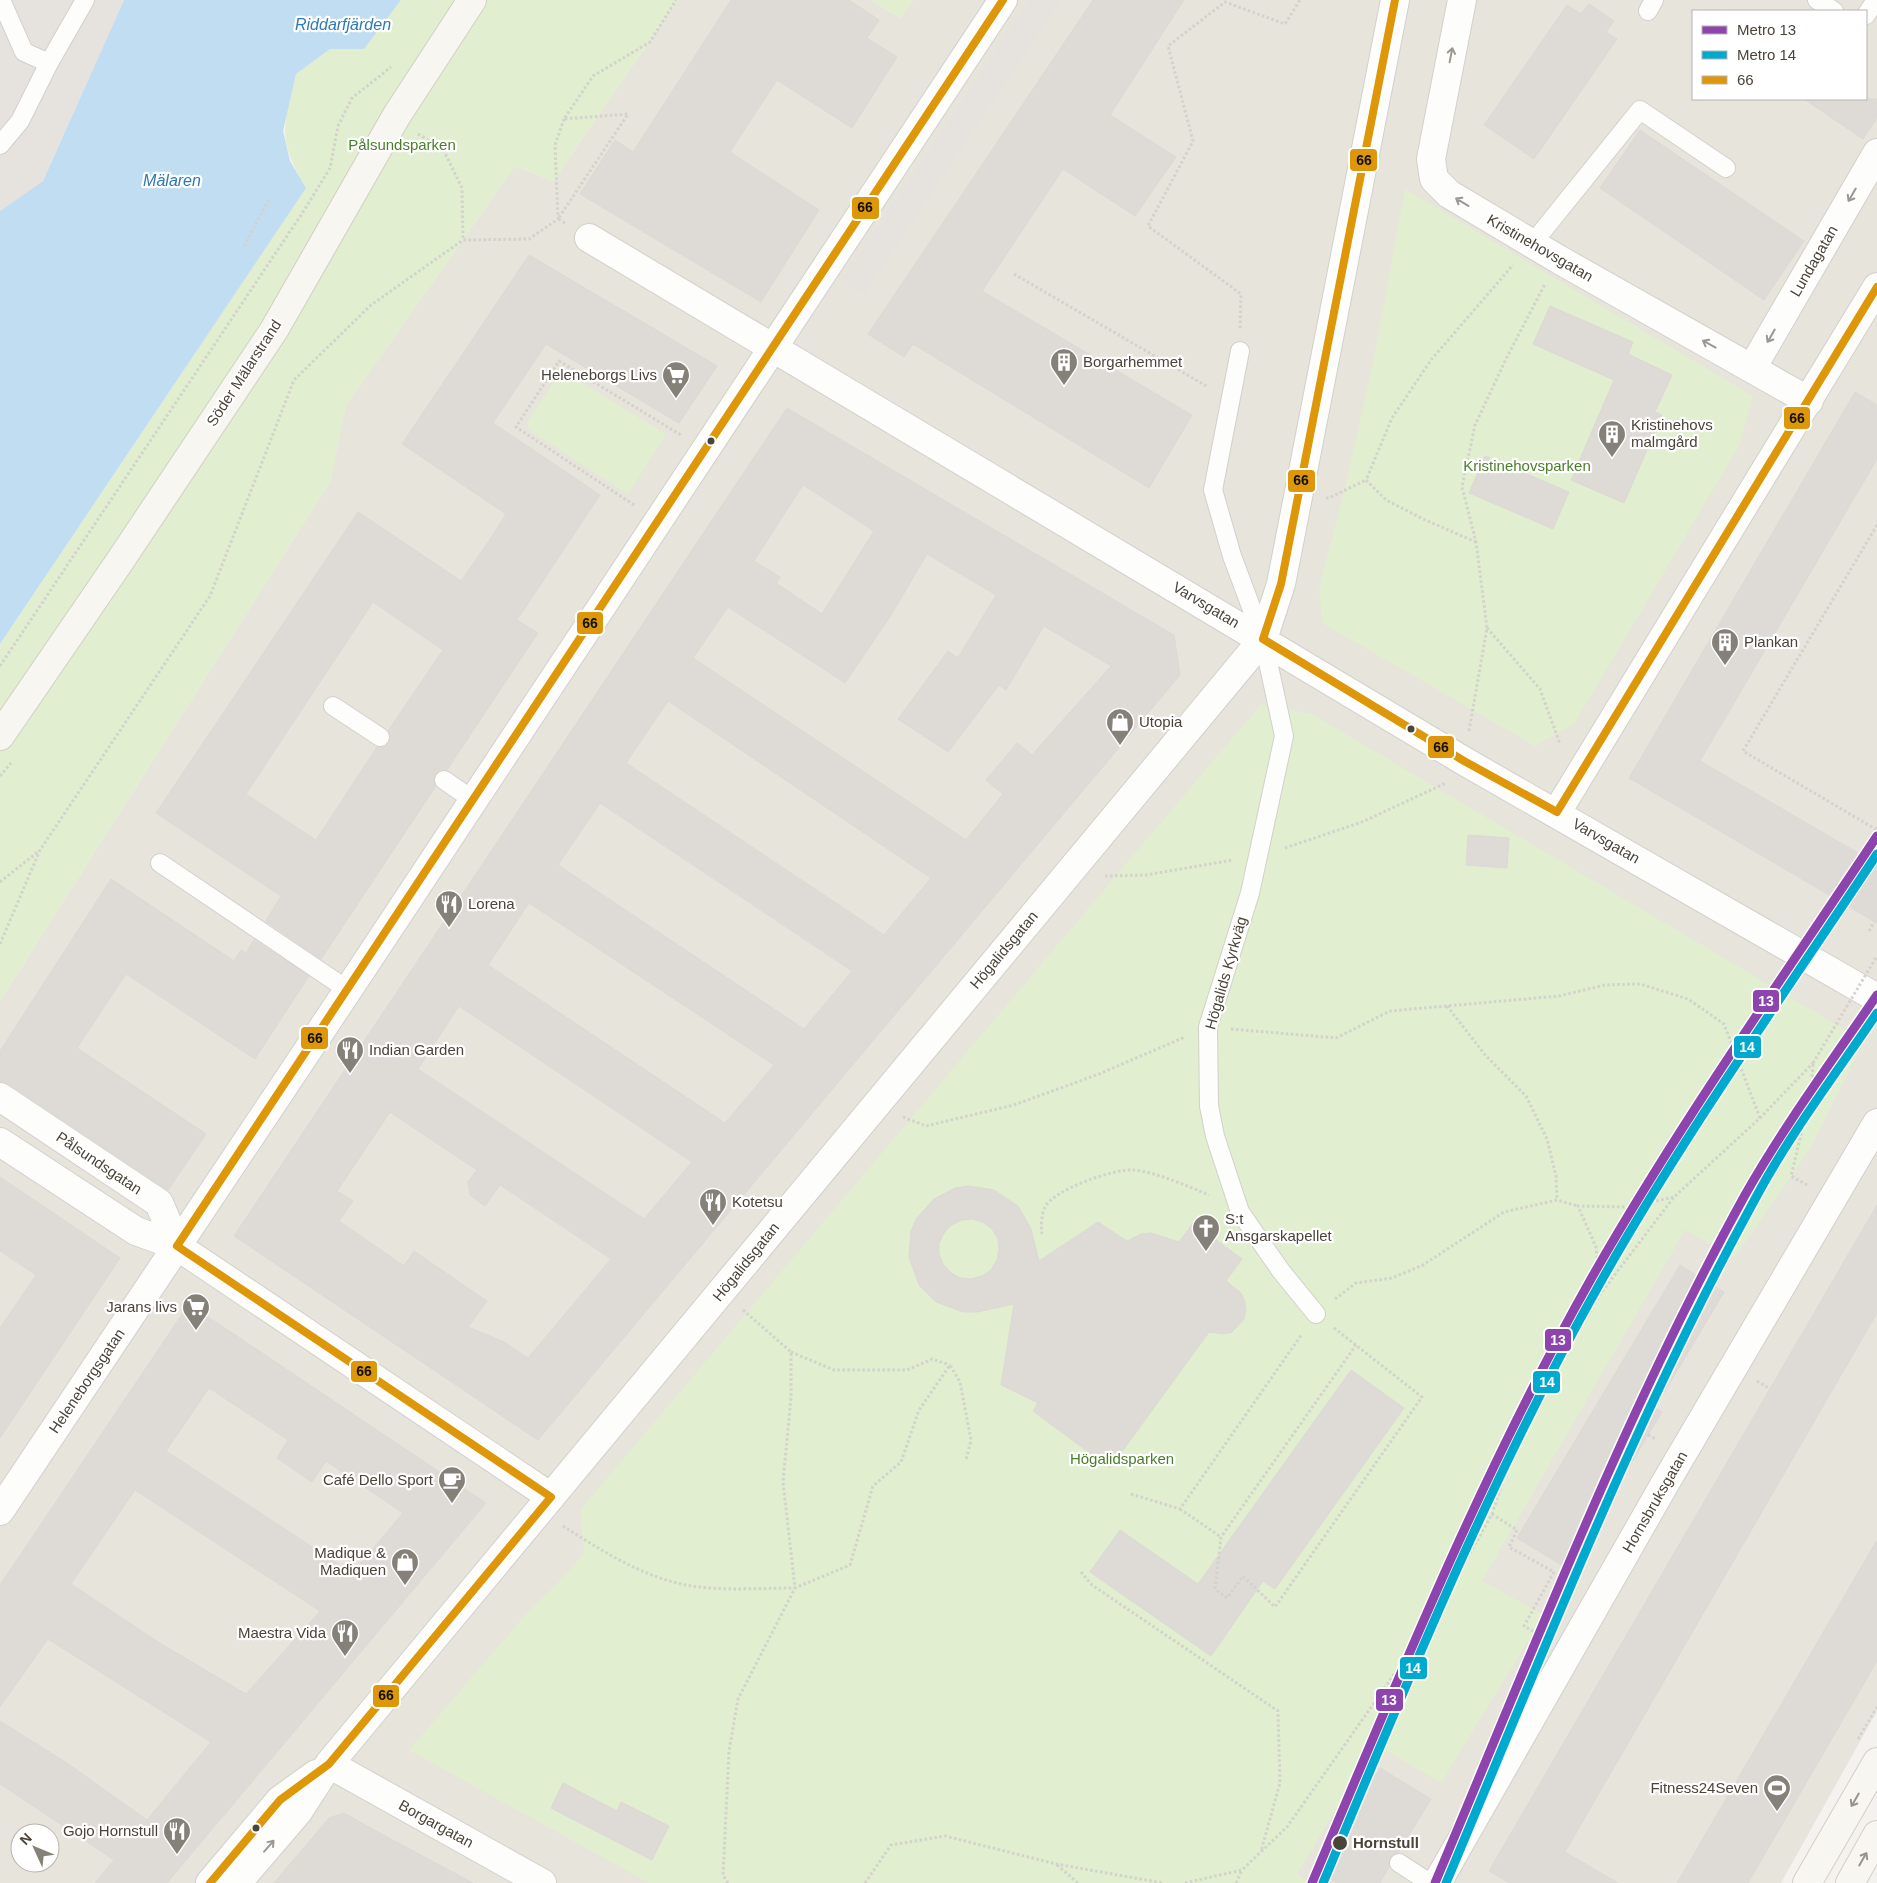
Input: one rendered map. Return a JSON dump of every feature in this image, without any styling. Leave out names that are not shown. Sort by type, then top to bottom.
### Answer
[{"type":"street","name":"Söder Mälarstrand","points":[[0,736],[115,569],[274,330],[397,115],[472,0]]},
{"type":"street","name":"Heleneborgsgatan","points":[[0,1511],[348,990],[1003,0]]},
{"type":"street","name":"Högalidsgatan","points":[[237,1883],[298,1812],[329,1764],[1263,639],[1281,584],[1395,0]]},
{"type":"street","name":"Kristinehovsgatan","points":[[1462,0],[1431,159],[1434,179],[1449,194],[1532,244],[1809,401]]},
{"type":"street","name":"Lundagatan","points":[[1752,368],[1877,153]]},
{"type":"street","name":"Varvsgatan","points":[[589,238],[1263,639],[1464,761],[1557,812],[1877,998]]},
{"type":"street","points":[[1557,812],[1809,401],[1874,300]]},
{"type":"street","name":"Pålsundsgatan","points":[[0,1097],[159,1203],[177,1246]]},
{"type":"street","name":"Hornsbruksgatan","points":[[1437,1883],[1667,1480],[1877,1123]]},
{"type":"street","points":[[0,1142],[136,1231],[177,1246],[545,1504]]},
{"type":"street","points":[[1807,1883],[1877,1762]]},
{"type":"street","name":"Högalidsgatan","points":[[210,1883],[280,1800],[329,1764]]},
{"type":"street","name":"Borgargatan","points":[[329,1764],[542,1883]]},
{"type":"street","points":[[1850,1883],[1877,1835]]},
{"type":"lane","points":[[1,0],[24,52],[49,63]]},
{"type":"lane","points":[[0,146],[20,121],[49,63],[85,0]]},
{"type":"lane","points":[[1817,0],[1832,10]]},
{"type":"lane","points":[[1867,14],[1876,0]]},
{"type":"lane","points":[[1532,244],[1640,110],[1726,168]]},
{"type":"lane","name":"Högalids Kyrkväg","points":[[1240,352],[1213,490],[1232,556],[1263,639],[1284,736],[1250,893],[1208,1027],[1209,1106],[1215,1136],[1240,1212],[1281,1271],[1316,1314]]},
{"type":"lane","points":[[334,706],[380,737]]},
{"type":"lane","points":[[444,780],[473,800]]},
{"type":"lane","points":[[160,863],[348,990]]},
{"type":"lane","points":[[1399,1863],[1430,1883]]},
{"type":"path","points":[[0,944],[40,850],[210,596],[294,380],[371,305],[463,240],[528,239],[558,219],[555,145],[564,119],[593,76],[650,42],[676,0]]},
{"type":"path","points":[[1240,352],[1241,294],[1148,226],[1193,141],[1168,46],[1225,2],[1285,24],[1300,0]]},
{"type":"path","points":[[0,666],[305,209],[330,168],[338,126],[352,98],[397,62]]},
{"type":"path","points":[[564,119],[628,114],[577,190]]},
{"type":"path","points":[[413,131],[443,149],[462,188],[463,240]]},
{"type":"path","points":[[244,246],[269,199]]},
{"type":"path","points":[[1330,498],[1366,480],[1392,418],[1431,360],[1532,244]]},
{"type":"path","points":[[1464,761],[1487,628],[1476,542],[1462,487],[1475,425],[1506,356],[1558,259]]},
{"type":"path","points":[[1014,274],[1230,400]]},
{"type":"path","points":[[658,520],[516,427],[559,361],[705,449]]},
{"type":"path","points":[[1366,480],[1386,500],[1423,519],[1476,542]]},
{"type":"path","points":[[1877,525],[1743,751],[1877,830]]},
{"type":"path","points":[[1487,628],[1540,689],[1560,744]]},
{"type":"path","points":[[0,882],[40,850]]},
{"type":"path","points":[[1868,931],[1874,922]]},
{"type":"path","points":[[1236,1883],[1242,1870],[1287,1827],[1433,1619],[1492,1514],[1518,1434],[1601,1293],[1674,1197],[1760,1118],[1813,1063],[1877,956]]},
{"type":"path","points":[[875,1106],[926,1126],[1014,1105],[1099,1074],[1208,1027],[1336,1038],[1390,1011],[1559,996],[1605,985],[1640,984],[1688,999],[1724,1024],[1760,1118]]},
{"type":"path","points":[[1446,1005],[1486,1056],[1526,1096],[1547,1140],[1556,1176],[1557,1200]]},
{"type":"path","points":[[1791,1176],[1811,1093],[1813,1063]]},
{"type":"path","points":[[1042,1234],[1041,1225],[1045,1207],[1057,1194],[1089,1180],[1132,1170],[1174,1180],[1240,1212]]},
{"type":"path","points":[[1180,1509],[1316,1314],[1356,1283],[1392,1278],[1423,1265],[1504,1212],[1557,1200],[1578,1206],[1629,1207],[1674,1197]]},
{"type":"path","points":[[1578,1206],[1596,1247],[1601,1293]]},
{"type":"path","points":[[1316,1314],[1356,1345],[1422,1397],[1275,1607],[1243,1576],[1227,1598],[1216,1589],[1220,1537],[1356,1345]]},
{"type":"path","points":[[748,1315],[791,1352],[834,1370],[907,1370],[932,1359],[950,1364],[960,1382],[971,1440],[966,1460]]},
{"type":"path","points":[[728,1883],[723,1875],[729,1751],[738,1699],[795,1588],[784,1482],[791,1397],[791,1352]]},
{"type":"path","points":[[545,1504],[602,1551],[653,1575],[691,1586],[795,1588],[850,1565],[874,1486],[901,1462],[919,1410],[950,1364]]},
{"type":"path","points":[[1131,1494],[1180,1509],[1220,1537]]},
{"type":"path","points":[[1492,1514],[1517,1530],[1509,1547],[1554,1572],[1524,1626],[1538,1634]]},
{"type":"path","points":[[1081,1572],[1092,1585],[1278,1711],[1280,1783],[1260,1852]]},
{"type":"path","points":[[864,1883],[891,1845],[945,1836],[1056,1864],[1163,1883]]},
{"type":"path","points":[[1056,1864],[1078,1883]]},
{"type":"path","points":[[1185,1883],[1242,1870]]},
{"type":"shaded area","points":[[0,0],[124,0],[43,181],[0,211]]},
{"type":"shaded area","points":[[678,0],[872,0],[900,18],[913,0],[1877,0],[1877,1711],[1781,1883],[0,1883],[0,1001],[330,482],[346,405],[515,166],[553,181]]},
{"type":"shaded area","points":[[1029,0],[1061,0],[864,295],[842,280]]},
{"type":"green space","name":"Pålsundsparken","points":[[401,0],[678,0],[553,181],[515,166],[346,405],[330,482],[0,1001],[0,644],[306,188],[290,157],[285,132],[288,107],[296,74],[330,49],[364,48]]},
{"type":"green space","points":[[872,0],[913,0],[900,18]]},
{"type":"green space","name":"Kristinehovsparken","points":[[1405,189],[1753,396],[1739,446],[1574,724],[1535,746],[1322,623],[1319,588],[1345,488],[1373,362]]},
{"type":"green space","points":[[566,373],[666,434],[628,494],[529,430],[527,423],[558,375]]},
{"type":"green space","name":"Högalidsparken","points":[[1261,704],[1312,714],[1864,1041],[1810,1149],[1735,1257],[1685,1230],[1482,1581],[1544,1615],[1441,1783],[1375,1744],[1297,1874],[1311,1883],[649,1883],[409,1750],[528,1612],[558,1583],[584,1553],[580,1510]]},
{"type":"water","name":"Mälaren","points":[[124,0],[401,0],[364,49],[330,49],[296,74],[283,131],[290,161],[306,188],[0,644],[0,211],[43,181]]},
{"type":"building","points":[[731,0],[849,0],[879,20],[867,38],[897,57],[852,128],[777,80],[730,152],[819,210],[761,302],[580,194],[615,140],[633,152]]},
{"type":"building","points":[[1093,0],[1184,0],[1110,115],[1176,157],[1135,216],[1063,169],[982,291],[1192,415],[1149,488],[913,344],[904,357],[868,334]]},
{"type":"building","points":[[1589,4],[1614,21],[1606,32],[1617,39],[1534,159],[1484,125],[1567,5],[1581,14]]},
{"type":"building","points":[[1877,99],[1877,118],[1863,139],[1805,100]]},
{"type":"building","points":[[1640,130],[1804,241],[1764,300],[1600,188]]},
{"type":"building","points":[[529,255],[717,366],[679,423],[546,344],[493,423],[600,495],[517,620],[538,633],[447,770],[440,770],[435,774],[433,780],[436,786],[321,959],[266,921],[281,896],[156,813],[358,512],[461,581],[489,541],[506,514],[402,444]],"holes":[[[373,602],[443,650],[388,731],[391,737],[389,743],[384,747],[377,747],[316,840],[246,794]]]},
{"type":"building","points":[[1550,306],[1633,342],[1628,354],[1672,375],[1655,412],[1662,415],[1624,503],[1571,480],[1614,380],[1533,344]]},
{"type":"building","name":"Plankan","points":[[1855,392],[1877,405],[1877,459],[1700,761],[1877,864],[1877,923],[1629,778]]},
{"type":"building","points":[[787,408],[1174,635],[1180,675],[538,1440],[234,1236]],"holes":[[[803,485],[874,531],[822,614],[776,583],[780,577],[754,561]],[[927,554],[996,595],[958,658],[948,651],[898,719],[948,752],[999,685],[1006,690],[1044,626],[1111,666],[1032,755],[1017,743],[986,780],[1003,794],[966,840],[693,658],[728,607],[845,683],[891,615]],[[668,701],[931,878],[884,935],[626,763]],[[600,803],[852,971],[804,1029],[558,865]],[[529,903],[774,1065],[725,1123],[488,965]],[[459,1006],[692,1162],[644,1219],[418,1069]],[[390,1112],[477,1170],[468,1182],[470,1195],[485,1206],[500,1185],[611,1259],[528,1358],[504,1342],[468,1327],[487,1301],[414,1251],[404,1266],[339,1221],[353,1201],[337,1191]]]},
{"type":"building","points":[[1485,456],[1569,492],[1553,529],[1469,493]]},
{"type":"building","points":[[1468,835],[1509,838],[1507,868],[1466,865]]},
{"type":"building","points":[[111,879],[234,961],[241,950],[246,953],[254,940],[309,976],[255,1059],[126,974],[77,1048],[206,1134],[168,1190],[9,1084],[0,1081],[0,1051]]},
{"type":"building","points":[[0,1177],[120,1258],[0,1438],[0,1328],[36,1275],[0,1251]]},
{"type":"building","points":[[969,1186],[994,1190],[1018,1206],[1031,1229],[1039,1261],[1098,1222],[1127,1241],[1141,1234],[1151,1233],[1179,1242],[1193,1223],[1242,1259],[1226,1281],[1241,1293],[1245,1302],[1246,1311],[1244,1319],[1232,1332],[1223,1334],[1209,1332],[1110,1468],[1033,1411],[1038,1403],[1001,1385],[1014,1304],[977,1312],[963,1312],[936,1302],[919,1285],[909,1257],[911,1231],[917,1218],[934,1199],[955,1188]],"holes":[[[972,1219],[983,1222],[992,1229],[998,1239],[997,1260],[991,1270],[982,1276],[971,1279],[960,1278],[951,1273],[943,1264],[939,1254],[939,1243],[951,1225],[962,1220]]]},
{"type":"building","points":[[1877,1205],[1877,1313],[1565,1852],[1618,1883],[1509,1883],[1489,1871]]},
{"type":"building","points":[[1680,1265],[1724,1292],[1655,1408],[1662,1412],[1568,1569],[1517,1538]]},
{"type":"building","points":[[189,1304],[486,1503],[167,1883],[95,1883],[114,1860],[0,1784],[0,1721],[67,1763],[147,1820],[211,1742],[48,1639],[0,1707],[0,1585]],"holes":[[[209,1388],[288,1440],[277,1458],[312,1482],[326,1461],[403,1513],[352,1573],[166,1451]],[[135,1490],[320,1611],[246,1694],[158,1642],[71,1584]]]},
{"type":"building","points":[[1351,1370],[1404,1408],[1275,1589],[1263,1581],[1211,1656],[1090,1572],[1120,1530],[1198,1584]]},
{"type":"building","points":[[1877,1540],[1877,1661],[1748,1883],[1677,1883]]},
{"type":"building","points":[[1380,1768],[1431,1799],[1398,1853],[1390,1858],[1389,1867],[1380,1883],[1337,1883],[1318,1871]]},
{"type":"building","points":[[563,1783],[617,1811],[621,1802],[669,1826],[652,1860],[551,1808]]},
{"type":"building","points":[[344,1813],[473,1883],[274,1883],[329,1818]]},
{"type":"metro line","name":"13","points":[[1312,1883],[1409,1653],[1477,1501],[1551,1352],[1624,1222],[1694,1110],[1877,836]]},
{"type":"metro line","name":"14","points":[[1323,1883],[1452,1580],[1522,1430],[1560,1357],[1631,1230],[1699,1121],[1877,854]]},
{"type":"metro line","name":"13","points":[[1435,1883],[1581,1535],[1659,1363],[1701,1278],[1760,1169],[1877,995]]},
{"type":"metro line","name":"14","points":[[1446,1883],[1591,1538],[1629,1452],[1710,1284],[1782,1152],[1877,1013]]},
{"type":"transit line","name":"66","points":[[177,1246],[1003,0]]},
{"type":"transit line","name":"66","points":[[1263,639],[1281,584],[1395,0]]},
{"type":"transit line","name":"66","points":[[1557,812],[1877,287]]},
{"type":"transit line","name":"66","points":[[1263,639],[1464,761],[1557,812]]},
{"type":"transit line","name":"66","points":[[177,1246],[551,1497]]},
{"type":"transit line","name":"66","points":[[210,1883],[280,1800],[329,1764],[551,1497]]},
{"type":"place","name":"Borgarhemmet","points":[[1064,386]]},
{"type":"place","name":"Heleneborgs Livs","points":[[676,399]]},
{"type":"place","name":"Kristinehovs malmgård","points":[[1612,458]]},
{"type":"place","name":"Plankan","points":[[1725,666]]},
{"type":"place","name":"Utopia","points":[[1120,746]]},
{"type":"place","name":"Lorena","points":[[449,928]]},
{"type":"place","name":"Indian Garden","points":[[350,1074]]},
{"type":"place","name":"Kotetsu","points":[[713,1226]]},
{"type":"place","name":"S:t Ansgarskapellet","points":[[1206,1252]]},
{"type":"place","name":"Jarans livs","points":[[196,1331]]},
{"type":"place","name":"Café Dello Sport","points":[[452,1504]]},
{"type":"place","name":"Madique & Madiquen","points":[[405,1586]]},
{"type":"place","name":"Maestra Vida","points":[[345,1657]]},
{"type":"place","name":"Fitness24Seven","points":[[1777,1812]]},
{"type":"place","name":"Hornstull","points":[[1340,1843]]},
{"type":"place","name":"Gojo Hornstull","points":[[177,1855]]},
{"type":"water label","name":"Riddarfjärden","points":[[343,24]]}]
